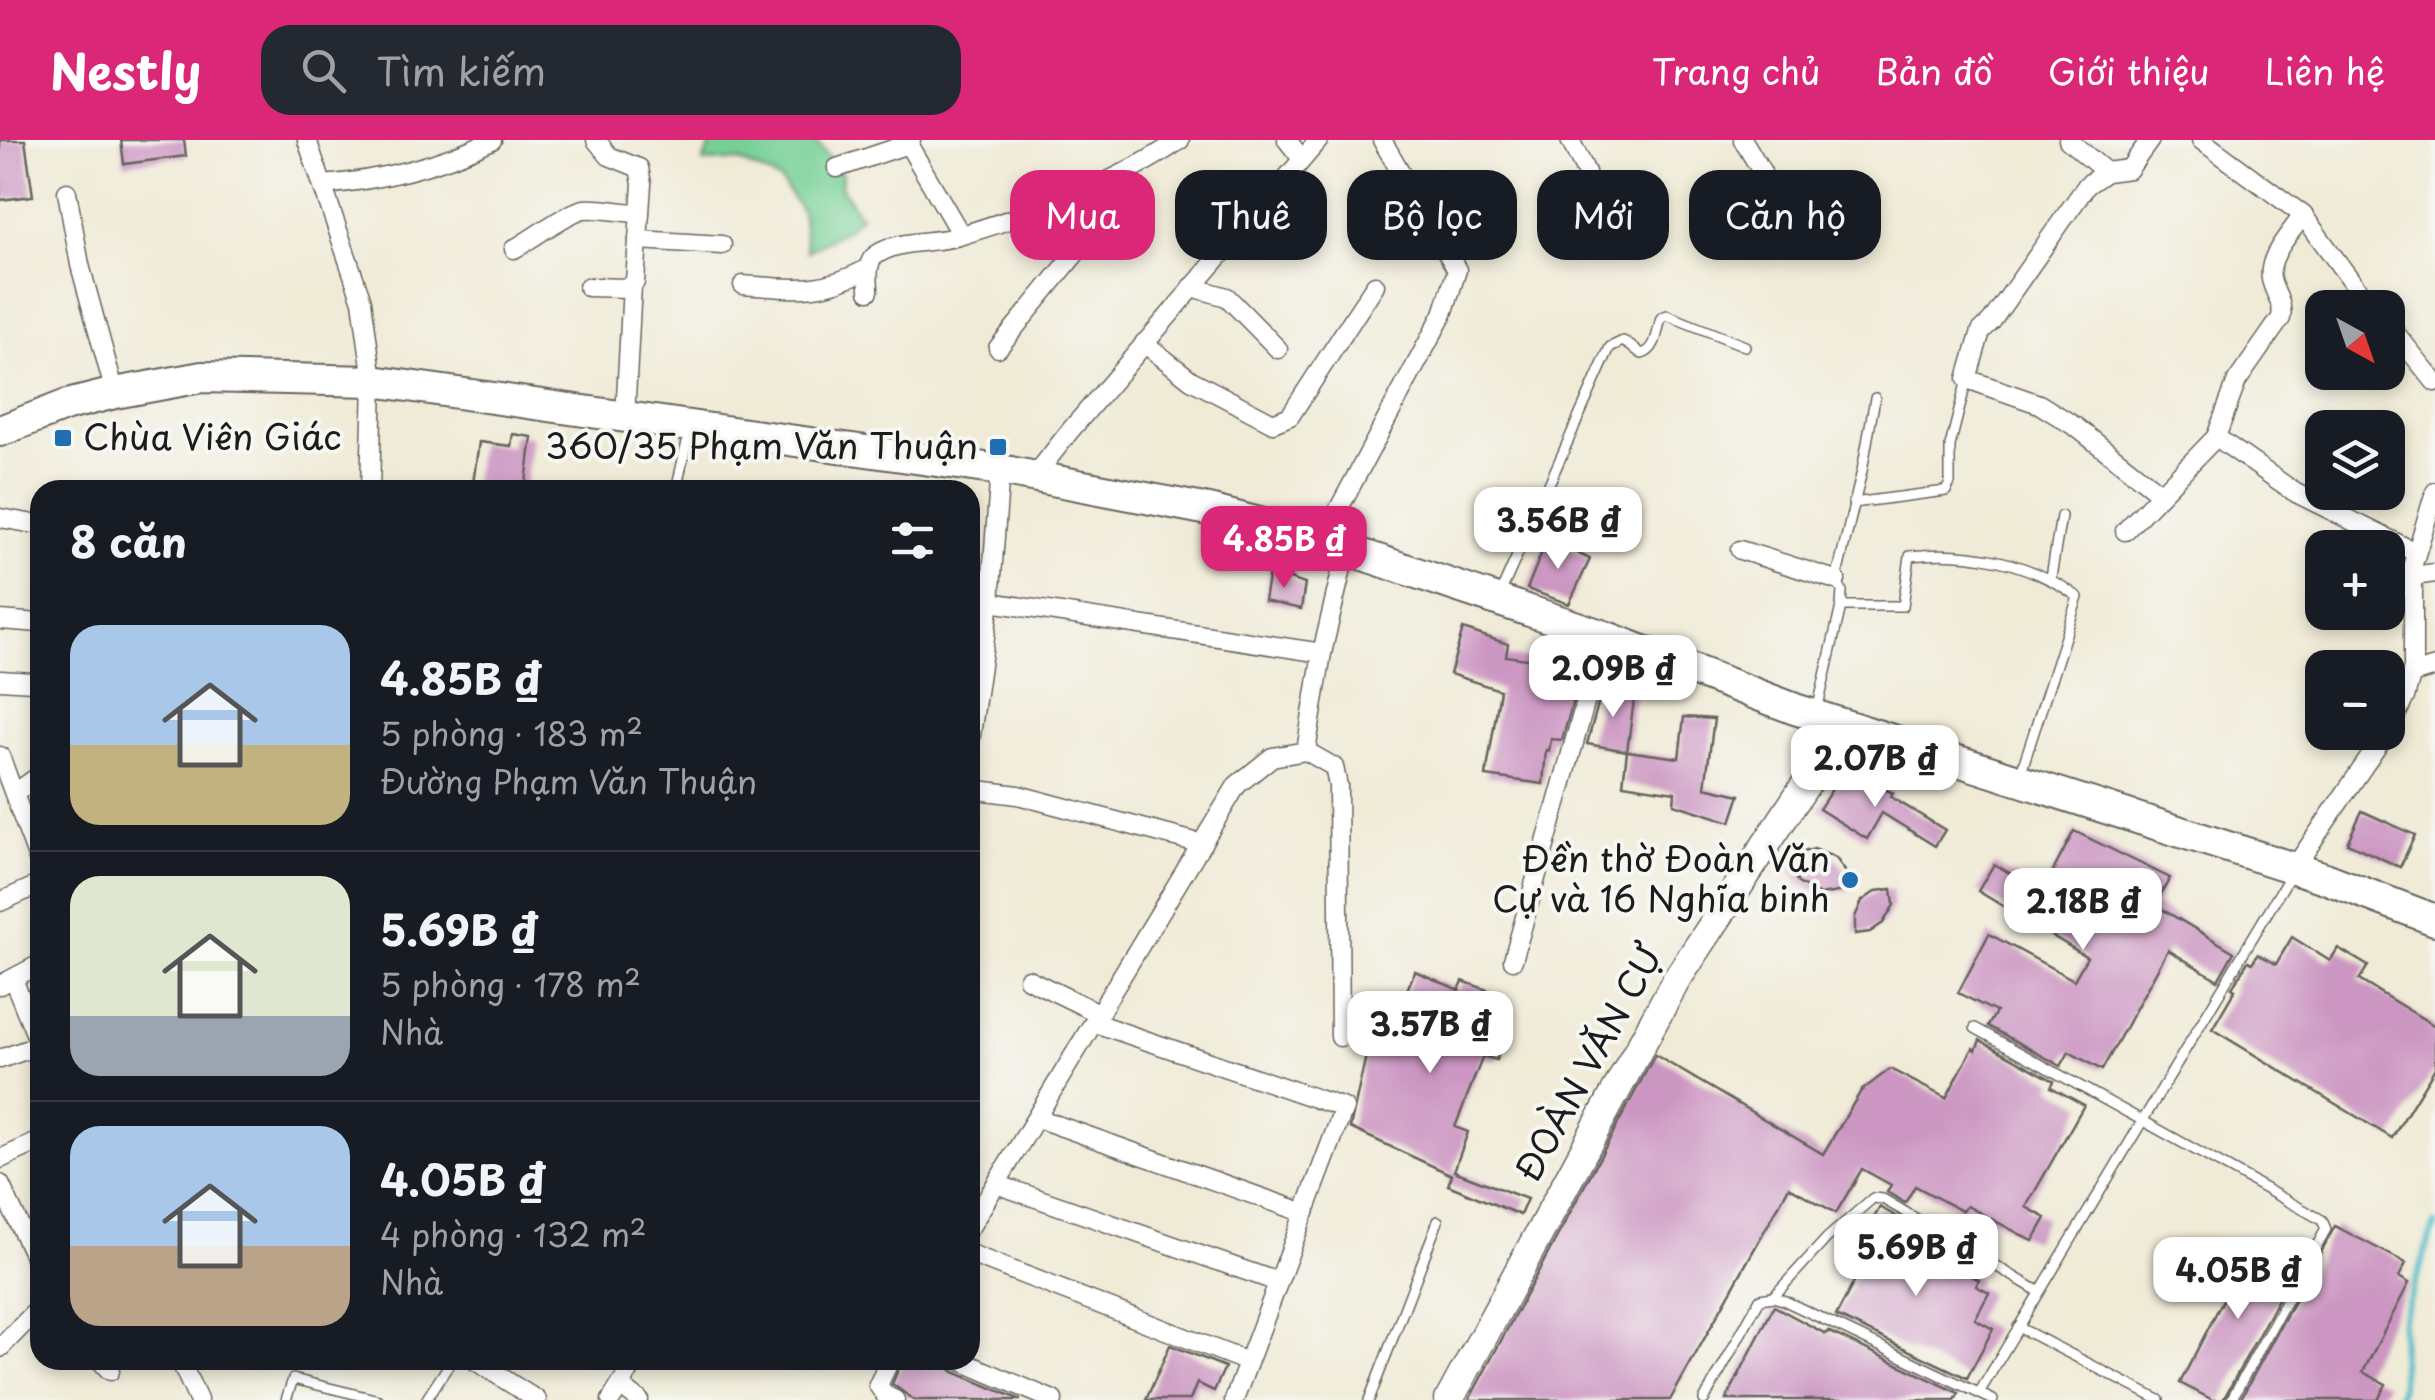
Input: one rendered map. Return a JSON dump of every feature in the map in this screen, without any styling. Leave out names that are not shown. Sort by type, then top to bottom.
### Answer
[{"type":"main road","points":[[0,432],[67,405],[115,392],[202,378],[373,381],[1000,470],[1209,510],[1298,532],[1604,636],[1845,726],[2294,868],[2435,920]]},
{"type":"street","points":[[307,140],[362,301],[373,381],[370,480]]},
{"type":"street","points":[[323,185],[411,172],[492,140]]},
{"type":"street","points":[[596,140],[609,156],[640,168],[624,417]]},
{"type":"street","points":[[1133,170],[1180,140]]},
{"type":"street","points":[[1286,140],[1302,159]]},
{"type":"street","points":[[1034,477],[1319,140]]},
{"type":"street","points":[[1306,751],[1334,547],[1443,314],[1457,270],[1382,140]]},
{"type":"street","points":[[1570,140],[1585,170]]},
{"type":"street","points":[[1743,140],[1761,170]]},
{"type":"street","points":[[2068,140],[2106,172]]},
{"type":"street","points":[[2150,140],[2129,170],[2106,172],[2087,185],[1981,331],[1967,379],[2039,404],[2160,493]]},
{"type":"street","points":[[2202,140],[2226,148],[2303,215],[2358,290]]},
{"type":"street","points":[[837,168],[909,142],[961,235]]},
{"type":"street","points":[[67,192],[80,265],[115,392]]},
{"type":"street","points":[[514,249],[589,208],[640,213]]},
{"type":"street","points":[[2124,531],[2216,437],[2236,380],[2281,318],[2283,308],[2271,278],[2272,260],[2303,215]]},
{"type":"street","points":[[869,291],[871,259],[878,254],[906,244],[961,235],[1010,218]]},
{"type":"street","points":[[638,240],[722,245]]},
{"type":"street","points":[[998,348],[1069,260]]},
{"type":"street","points":[[743,285],[804,290],[840,283],[869,268]]},
{"type":"street","points":[[588,287],[632,285]]},
{"type":"street","points":[[1144,343],[1192,380],[1260,417],[1282,422],[1290,416],[1376,285]]},
{"type":"street","points":[[1192,287],[1226,297],[1278,350]]},
{"type":"street","points":[[2405,345],[2435,382]]},
{"type":"street","points":[[2216,437],[2296,493],[2415,552]]},
{"type":"street","points":[[980,634],[990,602],[1000,470]]},
{"type":"street","points":[[2405,690],[2412,674],[2415,552],[2435,492]]},
{"type":"street","points":[[0,518],[30,523]]},
{"type":"street","points":[[1740,550],[1836,580]]},
{"type":"street","points":[[2413,576],[2435,573]]},
{"type":"street","points":[[990,602],[1322,652]]},
{"type":"street","points":[[0,620],[30,622]]},
{"type":"street","points":[[1514,960],[1604,636]]},
{"type":"street","points":[[2412,674],[2435,667]]},
{"type":"street","points":[[0,680],[30,682]]},
{"type":"street","name":"ĐOÀN VĂN CỰ","points":[[1449,1400],[1676,982],[1845,726]]},
{"type":"street","points":[[2294,868],[2375,750]]},
{"type":"street","points":[[980,1197],[996,1184],[1237,785],[1272,757],[1306,751],[1334,767],[1338,786],[1340,1037]]},
{"type":"street","points":[[0,756],[8,794],[30,842]]},
{"type":"street","points":[[8,794],[30,781]]},
{"type":"street","points":[[980,790],[1018,795],[1202,844]]},
{"type":"street","points":[[0,902],[30,888]]},
{"type":"street","points":[[30,969],[6,982],[30,1026]]},
{"type":"street","points":[[1028,979],[1097,1018],[1344,1108],[1234,1400]]},
{"type":"street","points":[[0,1059],[30,1048]]},
{"type":"street","points":[[1036,1118],[1304,1213]]},
{"type":"street","points":[[0,1159],[30,1145]]},
{"type":"street","points":[[0,1184],[30,1246]]},
{"type":"street","points":[[996,1184],[1278,1282]]},
{"type":"street","points":[[980,1258],[1248,1362]]},
{"type":"street","points":[[0,1348],[30,1316]]},
{"type":"street","points":[[980,1369],[1053,1400]]},
{"type":"street","points":[[184,1370],[198,1400]]},
{"type":"street","points":[[490,1370],[537,1400]]},
{"type":"street","points":[[630,1370],[615,1393],[639,1400]]},
{"type":"street","points":[[885,1370],[878,1385],[895,1400]]},
{"type":"lane","points":[[1497,601],[1610,347],[1622,342],[1642,354],[1648,353],[1660,318],[1667,315],[1745,346]]},
{"type":"lane","points":[[1853,502],[1946,491],[1950,483],[1950,446],[1967,379]]},
{"type":"lane","points":[[1816,714],[1841,606],[1842,591],[1836,580],[1862,471],[1874,398]]},
{"type":"lane","points":[[678,480],[691,426]]},
{"type":"lane","points":[[2051,577],[2060,516]]},
{"type":"lane","points":[[1841,606],[1903,606],[1910,556],[1946,552],[1989,559],[2051,577],[2078,597],[2018,782]]},
{"type":"lane","points":[[1979,1393],[2294,868]]},
{"type":"lane","points":[[1975,1028],[2322,1220],[2326,1229],[2232,1400]]},
{"type":"lane","points":[[1773,1297],[1827,1238],[1872,1198],[1884,1198],[2038,1291]]},
{"type":"lane","points":[[1370,1400],[1438,1221]]},
{"type":"lane","points":[[1704,1400],[1760,1299],[1773,1297],[1993,1400]]},
{"type":"lane","points":[[2018,1327],[2159,1400]]},
{"type":"lane","points":[[426,1400],[446,1370]]},
{"type":"lane","points":[[286,1400],[293,1379],[379,1400]]},
{"type":"green space","points":[[713,140],[815,140],[842,174],[841,187],[860,216],[849,228],[807,251],[802,211],[780,180],[739,161],[703,162]]},
{"type":"building","points":[[0,140],[25,140],[33,196],[0,200]]},
{"type":"building","points":[[121,140],[184,140],[186,156],[124,164]]},
{"type":"building","points":[[513,434],[532,437],[526,480],[473,480],[479,442],[511,446]]},
{"type":"building","points":[[1547,539],[1590,559],[1569,604],[1527,589]]},
{"type":"building","points":[[1269,572],[1305,584],[1301,609],[1264,601]]},
{"type":"building","points":[[1463,629],[1508,644],[1506,656],[1575,666],[1573,678],[1579,680],[1562,740],[1551,739],[1549,751],[1546,750],[1543,784],[1486,776],[1500,690],[1450,674]]},
{"type":"building","points":[[1603,686],[1635,693],[1627,751],[1587,744]]},
{"type":"building","points":[[1684,717],[1714,719],[1705,787],[1740,795],[1731,822],[1674,804],[1675,792],[1623,784],[1627,751],[1679,758]]},
{"type":"building","points":[[1859,777],[1893,793],[1891,797],[1945,830],[1935,846],[1882,813],[1867,839],[1819,809],[1834,786]]},
{"type":"building","points":[[2362,811],[2415,835],[2400,867],[2347,843]]},
{"type":"building","points":[[2074,831],[2170,878],[2155,905],[2234,952],[2218,980],[2168,950],[2102,1070],[2069,1052],[2061,1066],[1988,1026],[1996,1012],[1958,993],[1989,934],[2074,980],[2087,957],[1978,891],[1994,864],[2042,892]]},
{"type":"building","points":[[1814,849],[1836,858],[1845,871],[1850,890],[1820,895],[1798,883],[1789,856]]},
{"type":"building","points":[[1892,889],[1894,905],[1883,923],[1870,932],[1855,934],[1855,917],[1862,901],[1876,891]]},
{"type":"building","points":[[2292,937],[2330,961],[2338,948],[2368,966],[2359,980],[2435,1026],[2435,1068],[2392,1138],[2212,1029],[2248,961],[2252,963],[2258,954],[2276,964]]},
{"type":"building","points":[[1415,971],[1459,990],[1463,981],[1490,991],[1488,997],[1503,1005],[1495,1025],[1508,1031],[1496,1060],[1483,1056],[1455,1127],[1468,1132],[1454,1171],[1527,1199],[1520,1215],[1448,1185],[1452,1175],[1350,1128],[1377,1006],[1397,1014]]},
{"type":"building","points":[[1980,1040],[2054,1081],[2051,1087],[2084,1105],[2026,1207],[2046,1218],[2033,1241],[1967,1206],[1962,1211],[1915,1186],[1905,1203],[1887,1192],[1891,1185],[1862,1169],[1836,1213],[1789,1187],[1670,1400],[1469,1400],[1655,1055],[1823,1154],[1861,1091],[1890,1069],[1946,1098]]},
{"type":"building","points":[[1880,1207],[1914,1227],[1906,1240],[1979,1280],[1976,1286],[1989,1293],[1975,1319],[1993,1329],[1967,1378],[1836,1316],[1869,1253],[1858,1247]]},
{"type":"building","points":[[2335,1226],[2406,1263],[2399,1277],[2409,1283],[2363,1372],[2386,1384],[2378,1400],[2240,1400]]},
{"type":"building","points":[[2253,1242],[2297,1264],[2223,1400],[2213,1400],[2180,1383]]},
{"type":"building","points":[[1774,1306],[1826,1334],[1828,1331],[1959,1393],[1955,1400],[1726,1400]]},
{"type":"building","points":[[1170,1345],[1225,1367],[1214,1391],[1197,1383],[1190,1400],[1146,1400]]},
{"type":"building","points":[[898,1370],[952,1370],[1021,1400],[914,1400],[892,1384]]},
{"type":"waterway","points":[[2396,1400],[2401,1387],[2402,1321],[2435,1224]]},
{"type":"place","name":"Chùa Viên Giác","points":[[63,438]]},
{"type":"place","name":"360/35 Phạm Văn Thuận","points":[[998,447]]},
{"type":"place","name":"Đền thờ Đoàn Văn Cự và 16 Nghĩa binh","points":[[1850,880]]}]
